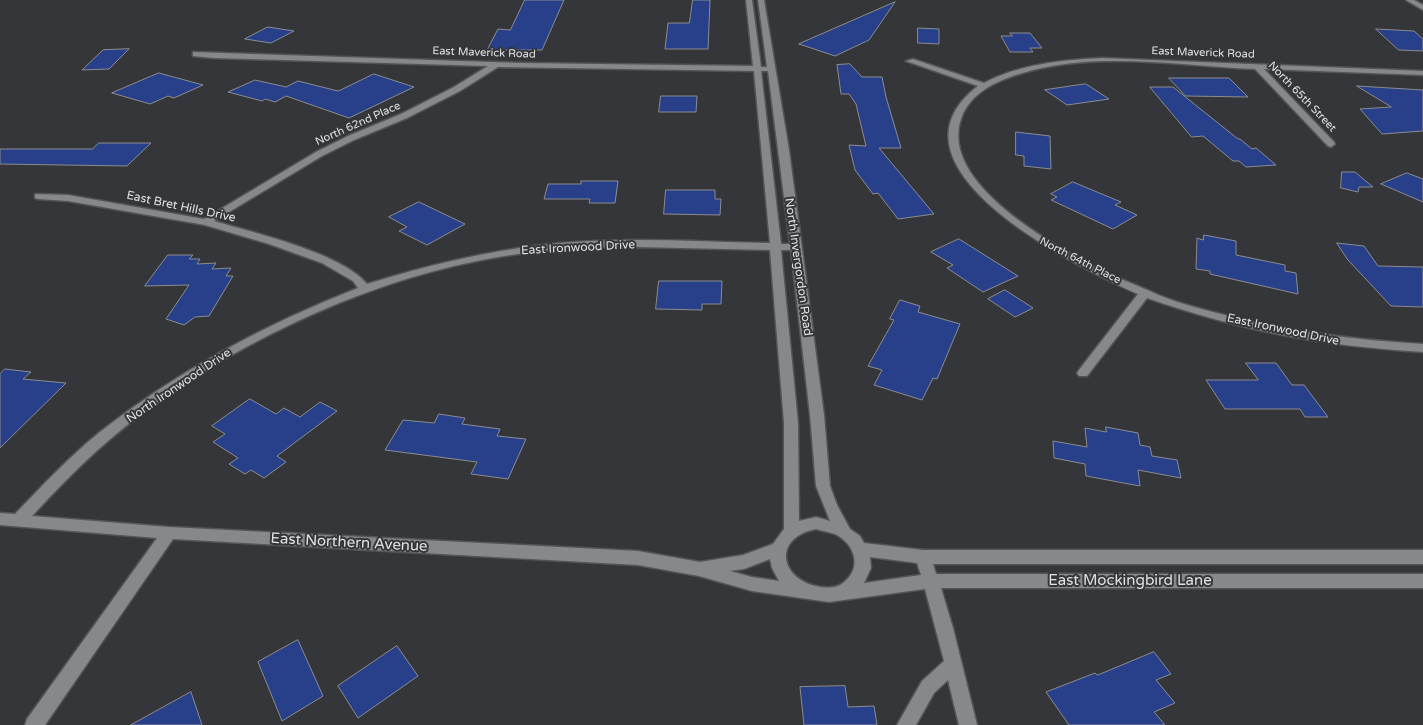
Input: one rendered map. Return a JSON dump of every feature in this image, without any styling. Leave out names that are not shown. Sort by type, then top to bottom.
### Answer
[{"type":"street","name":"North Invergordon Road","points":[[749,0],[776,246],[791,423],[792,530]]},
{"type":"street","name":"North Invergordon Road","points":[[761,0],[784,150],[817,415],[823,486],[830,506],[843,530],[854,538],[861,550]]},
{"type":"street","points":[[1409,0],[1423,8]]},
{"type":"street","name":"East Maverick Road","points":[[196,54],[495,65],[771,69]]},
{"type":"street","points":[[910,61],[985,86]]},
{"type":"street","name":"East Maverick Road","points":[[985,86],[1023,71],[1072,62],[1131,61],[1423,73]]},
{"type":"street","name":"North 62nd Place","points":[[206,222],[318,154],[457,89],[495,65]]},
{"type":"street","name":"North 65th Street","points":[[1257,66],[1331,144]]},
{"type":"street","name":"North 64th Place","points":[[985,86],[966,102],[958,114],[954,127],[955,151],[964,169],[978,189],[998,208],[1035,237],[1061,253],[1146,292]]},
{"type":"street","name":"East Bret Hills Drive","points":[[38,196],[68,198],[206,222],[273,242],[326,261],[342,269],[357,280],[365,289]]},
{"type":"street","name":"East Ironwood Drive","points":[[365,289],[425,270],[540,248],[605,244],[796,246]]},
{"type":"street","name":"North Ironwood Drive","points":[[19,520],[55,481],[105,437],[174,386],[215,359],[272,328],[365,289]]},
{"type":"street","points":[[1083,373],[1146,292]]},
{"type":"street","name":"East Ironwood Drive","points":[[1146,292],[1254,327],[1336,342],[1423,348]]},
{"type":"street","name":"East Northern Avenue","points":[[0,519],[169,533],[638,558],[698,568],[752,584],[805,591]]},
{"type":"street","points":[[843,530],[830,524],[816,523],[803,524],[792,530],[783,538],[778,549],[778,561],[782,573],[792,584],[805,591],[827,595],[838,593],[849,588],[858,580],[863,565],[861,550]]},
{"type":"street","points":[[34,725],[169,533]]},
{"type":"street","name":"East Northern Avenue","points":[[698,568],[744,562],[778,549]]},
{"type":"street","name":"East Mockingbird Lane","points":[[861,550],[923,557],[1423,557]]},
{"type":"street","points":[[923,557],[954,663],[968,725]]},
{"type":"street","name":"East Mockingbird Lane","points":[[838,593],[930,581],[1423,581]]},
{"type":"street","points":[[906,725],[928,687],[954,663]]},
{"type":"building","points":[[525,0],[564,0],[542,50],[487,50],[498,29],[510,30]]},
{"type":"building","points":[[693,0],[710,0],[708,49],[665,49],[668,23],[689,23]]},
{"type":"building","points":[[895,2],[869,40],[835,56],[799,44]]},
{"type":"building","points":[[268,27],[294,31],[271,43],[245,39]]},
{"type":"building","points":[[918,28],[939,29],[939,44],[918,43]]},
{"type":"building","points":[[1376,29],[1414,31],[1423,39],[1423,51],[1399,50]]},
{"type":"building","points":[[1010,33],[1030,33],[1042,48],[1030,48],[1033,52],[1010,52],[1001,36],[1012,36]]},
{"type":"building","points":[[129,49],[109,69],[82,70],[103,50]]},
{"type":"building","points":[[850,64],[862,77],[882,77],[901,148],[879,148],[934,214],[898,219],[878,193],[873,194],[855,170],[849,145],[866,146],[856,104],[849,94],[841,94],[837,65]]},
{"type":"building","points":[[159,73],[203,85],[174,98],[168,96],[150,104],[112,93]]},
{"type":"building","points":[[374,74],[414,87],[349,118],[286,96],[275,102],[265,99],[262,101],[228,92],[255,80],[286,87],[298,81],[338,91]]},
{"type":"building","points":[[1169,78],[1229,78],[1248,97],[1186,96]]},
{"type":"building","points":[[1086,84],[1109,99],[1067,105],[1045,90]]},
{"type":"building","points":[[1357,86],[1423,90],[1423,131],[1382,134],[1360,109],[1391,107]]},
{"type":"building","points":[[1150,87],[1173,87],[1238,139],[1252,149],[1256,148],[1276,165],[1246,167],[1239,161],[1233,161],[1203,136],[1192,137]]},
{"type":"building","points":[[661,96],[697,96],[696,112],[659,112]]},
{"type":"building","points":[[1016,132],[1050,136],[1051,169],[1024,166],[1024,156],[1016,155]]},
{"type":"building","points":[[99,143],[151,143],[127,166],[0,164],[0,149],[92,149]]},
{"type":"building","points":[[1342,172],[1355,172],[1373,187],[1359,187],[1358,192],[1341,188]]},
{"type":"building","points":[[1407,173],[1423,179],[1423,202],[1381,184]]},
{"type":"building","points":[[581,181],[618,181],[615,203],[589,203],[590,199],[544,199],[548,184],[581,184]]},
{"type":"building","points":[[1073,182],[1121,202],[1115,205],[1137,215],[1113,229],[1051,200],[1057,197],[1051,194]]},
{"type":"building","points":[[666,190],[715,190],[715,199],[721,199],[720,215],[664,214]]},
{"type":"building","points":[[419,202],[465,224],[427,245],[399,231],[407,227],[389,217]]},
{"type":"building","points":[[1204,235],[1236,241],[1236,255],[1285,265],[1285,271],[1296,273],[1298,294],[1210,274],[1210,271],[1196,269],[1197,238],[1203,240]]},
{"type":"building","points":[[959,239],[1018,276],[983,292],[947,268],[953,265],[931,252]]},
{"type":"building","points":[[1337,243],[1364,246],[1378,266],[1423,267],[1423,307],[1391,306],[1348,260]]},
{"type":"building","points":[[168,255],[193,255],[189,259],[200,259],[197,264],[216,263],[212,269],[231,268],[226,276],[233,276],[209,316],[195,317],[184,325],[166,319],[189,285],[145,286]]},
{"type":"building","points":[[659,281],[722,281],[721,304],[702,304],[702,310],[656,309]]},
{"type":"building","points":[[1005,290],[1033,308],[1015,317],[988,299]]},
{"type":"building","points":[[900,300],[920,306],[918,312],[960,324],[937,379],[933,378],[922,400],[874,385],[882,370],[868,366],[894,320],[890,319]]},
{"type":"building","points":[[1246,363],[1276,363],[1292,385],[1304,385],[1328,417],[1305,417],[1300,409],[1225,409],[1206,380],[1258,380]]},
{"type":"building","points":[[5,369],[31,372],[23,379],[66,383],[0,448],[0,374]]},
{"type":"building","points":[[250,399],[276,414],[284,408],[300,417],[320,402],[337,411],[277,456],[286,462],[264,478],[251,470],[245,474],[229,464],[238,458],[213,442],[225,434],[212,426]]},
{"type":"building","points":[[439,414],[465,418],[462,424],[500,429],[497,436],[526,439],[508,479],[471,474],[477,462],[385,450],[403,420],[434,423]]},
{"type":"building","points":[[1106,427],[1138,433],[1140,445],[1150,447],[1152,456],[1177,460],[1181,478],[1138,470],[1140,486],[1086,476],[1085,464],[1054,458],[1053,441],[1087,447],[1085,428],[1106,432]]},
{"type":"building","points":[[298,640],[323,696],[282,721],[258,662]]},
{"type":"building","points":[[397,646],[418,676],[358,718],[338,686]]},
{"type":"building","points":[[1154,652],[1171,674],[1156,680],[1175,703],[1154,712],[1165,725],[1069,725],[1046,692],[1095,673],[1097,675]]},
{"type":"building","points":[[845,686],[848,707],[874,706],[877,725],[804,725],[800,687]]},
{"type":"building","points":[[191,692],[202,725],[131,725]]}]
